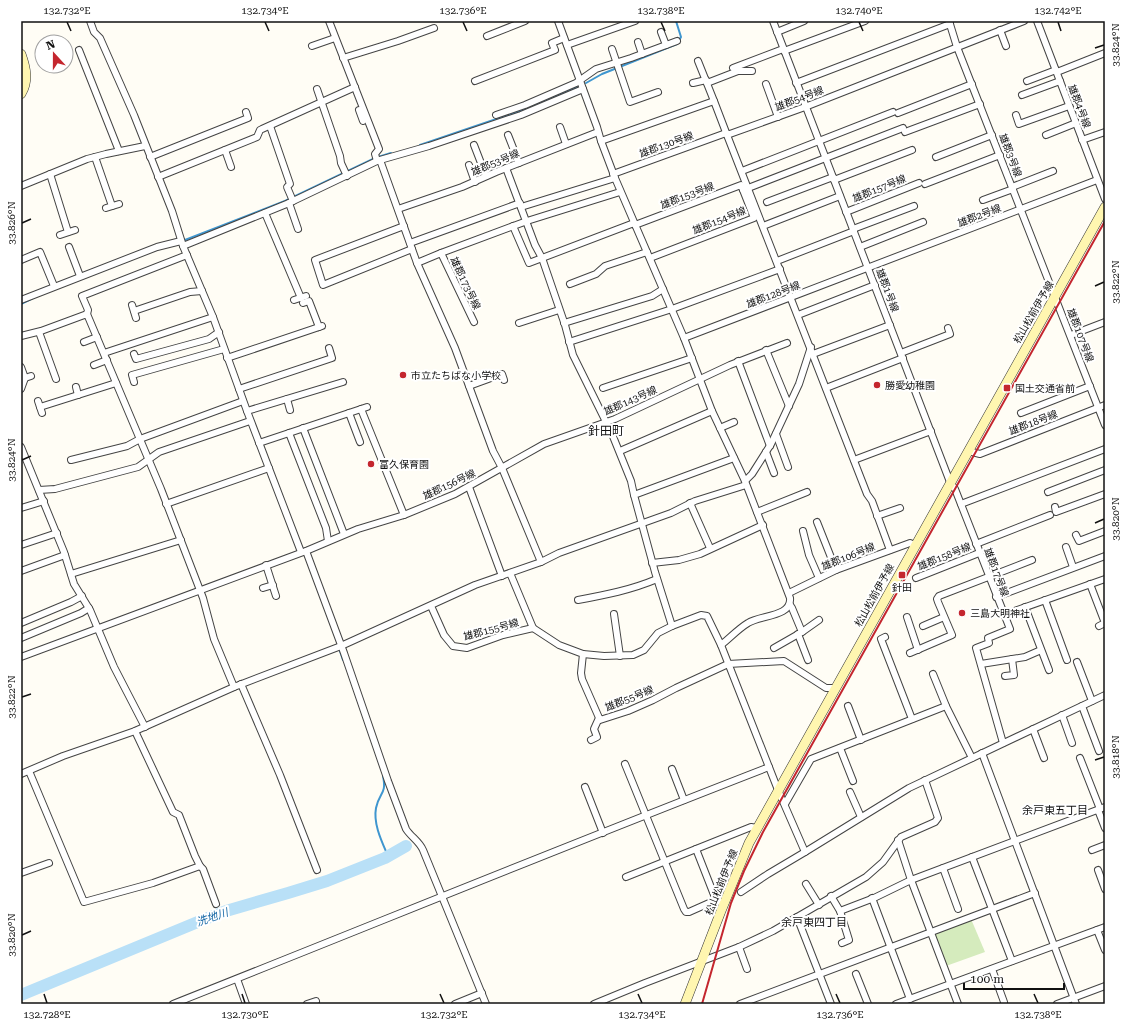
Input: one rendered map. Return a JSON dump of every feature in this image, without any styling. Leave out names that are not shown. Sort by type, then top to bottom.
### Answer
[{"type":"main road","points":[[21,54],[27,70],[25,84],[21,94]]},
{"type":"main road","name":"松山松前伊予線","points":[[685,1004],[701,962],[720,902],[749,843],[1105,207]]},
{"type":"street","points":[[90,21],[94,32],[100,38],[134,114],[145,146],[172,211],[186,255],[219,332],[250,421],[304,551],[340,646],[406,829],[409,834],[421,845],[486,1004]]},
{"type":"street","points":[[329,21],[343,58],[363,122]]},
{"type":"street","points":[[487,36],[525,21]]},
{"type":"street","points":[[558,21],[584,89],[601,142],[620,192],[672,309],[712,411],[763,525],[789,593],[790,605],[808,660]]},
{"type":"street","points":[[476,81],[555,50],[552,43],[566,42],[621,29],[634,21]]},
{"type":"street","name":"雄郡1号線","points":[[773,21],[950,482]]},
{"type":"street","points":[[777,32],[804,21]]},
{"type":"street","points":[[736,65],[784,50],[865,21]]},
{"type":"street","name":"雄郡54号線","points":[[727,134],[805,107],[1024,21]]},
{"type":"street","name":"雄郡4号線","points":[[1037,21],[1105,199]]},
{"type":"street","points":[[796,83],[861,55],[949,22]]},
{"type":"street","name":"雄郡3号線","points":[[949,22],[957,47],[1055,296]]},
{"type":"street","points":[[343,58],[434,28]]},
{"type":"street","points":[[1000,30],[1006,46]]},
{"type":"street","points":[[661,32],[666,45]]},
{"type":"street","points":[[312,46],[335,38]]},
{"type":"street","points":[[497,112],[525,105],[580,80],[596,69],[618,66],[642,54],[677,40]]},
{"type":"street","points":[[638,42],[642,54]]},
{"type":"street","points":[[612,49],[630,102],[658,92]]},
{"type":"street","points":[[79,50],[86,58],[92,84],[109,117],[119,151]]},
{"type":"street","points":[[1027,81],[1105,53]]},
{"type":"street","points":[[698,62],[742,171],[746,189],[777,261],[890,550]]},
{"type":"street","points":[[692,83],[706,81],[738,71],[752,71]]},
{"type":"street","points":[[1022,95],[1060,81]]},
{"type":"street","points":[[92,84],[99,82]]},
{"type":"street","points":[[766,84],[778,117]]},
{"type":"street","points":[[742,171],[972,84]]},
{"type":"street","points":[[158,177],[257,137],[260,130],[353,88]]},
{"type":"street","points":[[353,88],[379,149],[375,154],[398,209],[417,263],[455,348],[493,451],[502,468],[541,562]]},
{"type":"street","points":[[317,89],[345,173]]},
{"type":"street","points":[[21,300],[157,247],[182,244],[265,213],[345,173],[521,115],[584,89]]},
{"type":"street","points":[[601,142],[714,101]]},
{"type":"street","points":[[746,189],[904,130],[980,104]]},
{"type":"street","points":[[1016,115],[1019,124],[1069,106]]},
{"type":"street","points":[[150,157],[248,118],[246,112]]},
{"type":"street","points":[[1046,135],[1076,124]]},
{"type":"street","points":[[270,126],[290,184],[287,188],[298,229]]},
{"type":"street","points":[[560,127],[566,144]]},
{"type":"street","name":"雄郡53号線","points":[[398,209],[475,182],[486,176],[598,132]]},
{"type":"street","points":[[1082,140],[1105,132]]},
{"type":"street","name":"雄郡130号線","points":[[404,226],[315,260],[324,284],[411,246],[520,205],[614,176],[727,134]]},
{"type":"street","points":[[936,157],[992,134]]},
{"type":"street","points":[[508,135],[519,163]]},
{"type":"street","points":[[474,145],[486,176]]},
{"type":"street","points":[[21,186],[95,157],[145,146]]},
{"type":"street","points":[[225,150],[231,167]]},
{"type":"street","points":[[767,202],[912,150]]},
{"type":"street","name":"雄郡157号線","points":[[846,212],[1000,154]]},
{"type":"street","points":[[95,157],[112,206]]},
{"type":"street","points":[[468,165],[475,182]]},
{"type":"street","points":[[506,168],[527,221],[535,246],[542,258],[577,363],[607,422],[631,481],[652,563],[672,626]]},
{"type":"street","points":[[983,200],[1053,171]]},
{"type":"street","points":[[50,174],[68,232]]},
{"type":"street","name":"雄郡2号線","points":[[869,268],[1098,180]]},
{"type":"street","name":"雄郡153号線","points":[[635,224],[741,185],[746,189]]},
{"type":"street","name":"雄郡154号線","points":[[648,255],[754,218],[746,189]]},
{"type":"street","points":[[441,252],[527,221],[620,192]]},
{"type":"street","points":[[763,226],[840,196]]},
{"type":"street","points":[[777,261],[914,206]]},
{"type":"street","points":[[227,358],[320,326],[309,301],[301,299],[285,251],[265,213]]},
{"type":"street","points":[[860,247],[923,222]]},
{"type":"street","points":[[513,226],[529,263],[635,224]]},
{"type":"street","points":[[60,235],[75,230]]},
{"type":"street","points":[[69,247],[80,276]]},
{"type":"street","points":[[21,260],[40,252],[54,286]]},
{"type":"street","name":"雄郡173号線","points":[[417,263],[441,252],[474,322]]},
{"type":"street","points":[[186,255],[82,296],[88,310],[87,314],[181,540],[200,590],[214,639],[234,687]]},
{"type":"street","points":[[570,284],[596,274],[605,266],[648,255]]},
{"type":"street","name":"雄郡128号線","points":[[684,338],[869,268]]},
{"type":"street","points":[[569,342],[672,309],[780,269]]},
{"type":"street","points":[[580,280],[582,287]]},
{"type":"street","points":[[798,315],[875,285]]},
{"type":"street","points":[[564,323],[652,296],[663,289]]},
{"type":"street","points":[[136,318],[133,308],[174,294],[202,291]]},
{"type":"street","name":"雄郡107号線","points":[[1055,296],[1105,425]]},
{"type":"street","points":[[519,323],[559,310]]},
{"type":"street","points":[[21,336],[38,332],[87,314]]},
{"type":"street","points":[[104,353],[213,317]]},
{"type":"street","points":[[1070,335],[1103,321]]},
{"type":"street","points":[[813,354],[890,325]]},
{"type":"street","points":[[826,388],[926,343],[950,334],[948,328]]},
{"type":"street","points":[[38,332],[50,374],[56,380]]},
{"type":"street","points":[[134,354],[136,359],[191,340],[209,339],[219,332]]},
{"type":"street","points":[[84,342],[97,337]]},
{"type":"street","name":"雄郡143号線","points":[[502,468],[544,444],[607,422],[738,361],[787,342]]},
{"type":"street","points":[[926,343],[929,350]]},
{"type":"street","points":[[158,346],[159,352]]},
{"type":"street","points":[[21,774],[62,756],[145,727],[241,684],[340,646],[431,606],[452,595],[541,562],[559,553],[671,513],[690,503],[745,483],[770,446],[776,434],[799,384],[811,347]]},
{"type":"street","points":[[239,389],[332,358],[329,348]]},
{"type":"street","points":[[134,382],[132,376],[160,371],[189,363],[224,349]]},
{"type":"street","points":[[766,350],[789,406]]},
{"type":"street","points":[[603,388],[692,358]]},
{"type":"street","points":[[94,365],[107,360]]},
{"type":"street","points":[[738,361],[770,446]]},
{"type":"street","points":[[21,367],[28,377],[21,388]]},
{"type":"street","points":[[469,386],[502,374],[504,380]]},
{"type":"street","points":[[247,411],[343,382]]},
{"type":"street","points":[[40,407],[116,384]]},
{"type":"street","points":[[1021,413],[1090,386]]},
{"type":"street","points":[[76,387],[78,395]]},
{"type":"street","points":[[287,399],[290,410]]},
{"type":"street","points":[[71,460],[77,455],[133,444],[140,439],[243,401]]},
{"type":"street","name":"雄郡18号線","points":[[968,451],[980,454],[1105,405]]},
{"type":"street","points":[[259,443],[364,408],[404,514]]},
{"type":"street","points":[[620,451],[712,411]]},
{"type":"street","points":[[348,413],[360,442]]},
{"type":"street","points":[[39,490],[55,489],[138,467],[158,452],[186,446],[219,435],[250,421]]},
{"type":"street","points":[[720,428],[734,422]]},
{"type":"street","points":[[303,428],[344,534]]},
{"type":"street","points":[[854,460],[931,431]]},
{"type":"street","points":[[289,433],[326,528],[328,541]]},
{"type":"street","points":[[776,434],[788,467]]},
{"type":"street","points":[[21,447],[24,460],[44,501],[57,533],[74,584],[99,628],[114,667],[145,727]]},
{"type":"street","points":[[961,504],[1049,467],[1078,456],[1105,449]]},
{"type":"street","points":[[766,452],[774,473]]},
{"type":"street","points":[[634,495],[734,458]]},
{"type":"street","points":[[166,504],[269,468]]},
{"type":"street","name":"雄郡156号線","points":[[21,657],[304,551],[344,534],[404,514],[455,494],[502,468]]},
{"type":"street","points":[[1048,492],[1060,484],[1105,470]]},
{"type":"street","name":"雄郡17号線","points":[[950,482],[961,504],[1003,615],[1010,629],[988,638],[989,643],[976,648],[981,664]]},
{"type":"street","points":[[469,487],[502,576]]},
{"type":"street","points":[[757,512],[806,492]]},
{"type":"street","points":[[1054,508],[1056,512],[1105,494]]},
{"type":"street","points":[[21,508],[44,501]]},
{"type":"street","points":[[690,503],[710,548]]},
{"type":"street","points":[[877,516],[900,508]]},
{"type":"street","points":[[976,544],[1031,519],[1050,515]]},
{"type":"street","points":[[817,522],[829,546],[836,570]]},
{"type":"street","points":[[652,563],[679,560],[700,554],[710,548],[763,525]]},
{"type":"street","points":[[803,531],[809,556],[819,578]]},
{"type":"street","points":[[1076,535],[1079,541],[1105,531]]},
{"type":"street","points":[[21,545],[57,533]]},
{"type":"street","points":[[71,574],[181,540]]},
{"type":"street","name":"雄郡106号線","points":[[789,593],[836,570],[910,543],[915,545]]},
{"type":"street","points":[[1066,547],[1073,567]]},
{"type":"street","name":"雄郡158号線","points":[[916,578],[979,552]]},
{"type":"street","points":[[21,571],[65,555]]},
{"type":"street","points":[[996,597],[1105,556]]},
{"type":"street","points":[[910,653],[952,636],[937,599],[939,596],[1032,560]]},
{"type":"street","points":[[266,565],[276,596]]},
{"type":"street","points":[[510,573],[533,628],[559,645],[583,654],[620,656],[632,655],[644,650],[658,633],[672,626],[696,617],[705,616],[708,618],[721,645],[778,790],[806,852]]},
{"type":"street","points":[[578,600],[617,593],[657,579]]},
{"type":"street","points":[[1003,615],[1105,579]]},
{"type":"street","points":[[1090,584],[1105,623],[1099,626]]},
{"type":"street","points":[[263,588],[273,585]]},
{"type":"street","points":[[21,623],[82,596]]},
{"type":"street","points":[[1045,600],[1067,660]]},
{"type":"street","points":[[721,645],[747,623],[784,610],[790,605]]},
{"type":"street","name":"雄郡155号線","points":[[431,606],[444,635],[453,646],[467,648],[503,635],[533,628]]},
{"type":"street","points":[[21,638],[81,613],[89,608]]},
{"type":"street","points":[[1025,608],[1049,670]]},
{"type":"street","points":[[614,614],[620,656]]},
{"type":"street","points":[[923,626],[944,617]]},
{"type":"street","points":[[774,648],[800,633],[818,620]]},
{"type":"street","points":[[906,621],[918,650]]},
{"type":"street","points":[[885,637],[881,639],[912,719]]},
{"type":"street","points":[[1003,744],[981,664],[1025,657],[1042,650]]},
{"type":"street","name":"雄郡55号線","points":[[583,654],[581,673],[582,679],[600,720],[640,706],[728,664],[784,660],[826,688],[835,688]]},
{"type":"street","points":[[1005,676],[1014,675],[1012,659]]},
{"type":"street","points":[[1077,662],[1092,701]]},
{"type":"street","points":[[933,674],[946,706],[972,758]]},
{"type":"street","points":[[241,684],[280,775],[317,870]]},
{"type":"street","points":[[741,892],[909,788],[1105,695]]},
{"type":"street","points":[[848,706],[861,740]]},
{"type":"street","points":[[785,804],[811,760],[946,706]]},
{"type":"street","points":[[1082,706],[1099,751]]},
{"type":"street","points":[[1062,715],[1072,743]]},
{"type":"street","points":[[591,740],[597,737],[594,729],[599,718]]},
{"type":"street","points":[[1033,729],[1044,758]]},
{"type":"street","points":[[135,731],[141,740],[173,812],[179,815],[195,856],[203,869],[216,904]]},
{"type":"street","points":[[840,748],[853,780]]},
{"type":"street","points":[[982,754],[1075,1001]]},
{"type":"street","points":[[1080,758],[1101,809],[1105,828]]},
{"type":"street","points":[[625,764],[686,912],[720,902],[696,849]]},
{"type":"street","points":[[173,1004],[603,833],[646,814],[769,767]]},
{"type":"street","points":[[672,769],[684,800]]},
{"type":"street","points":[[29,771],[84,902],[153,883],[200,866]]},
{"type":"street","points":[[594,1004],[770,933],[859,881],[875,870],[883,862],[898,840],[905,834],[935,822],[938,818],[925,780]]},
{"type":"street","points":[[585,787],[603,833]]},
{"type":"street","points":[[850,792],[861,817]]},
{"type":"street","points":[[840,911],[911,880],[1101,809]]},
{"type":"street","points":[[626,877],[751,827],[757,828]]},
{"type":"street","points":[[898,840],[911,880],[958,1004]]},
{"type":"street","points":[[1092,850],[1105,845]]},
{"type":"street","points":[[972,857],[1012,961]]},
{"type":"street","points":[[21,873],[49,863]]},
{"type":"street","points":[[943,868],[958,909]]},
{"type":"street","points":[[1098,870],[1105,889]]},
{"type":"street","points":[[806,884],[819,905]]},
{"type":"street","points":[[740,1004],[1035,893]]},
{"type":"street","points":[[831,896],[840,911],[849,940],[842,943]]},
{"type":"street","points":[[872,898],[910,999]]},
{"type":"street","points":[[797,917],[831,1004]]},
{"type":"street","points":[[896,1004],[1105,927]]},
{"type":"street","points":[[1097,930],[1105,950]]},
{"type":"street","points":[[739,946],[747,969]]},
{"type":"street","points":[[992,969],[1004,1002]]},
{"type":"street","points":[[856,974],[868,1004]]},
{"type":"street","points":[[237,979],[246,1004]]},
{"type":"street","points":[[1056,1004],[1075,1001],[1105,986]]},
{"type":"street","points":[[455,1004],[482,993]]},
{"type":"street","points":[[307,1004],[316,1001]]},
{"type":"green space","points":[[971,919],[985,952],[946,966],[934,933]]},
{"type":"waterway","points":[[586,83],[602,74],[677,44],[681,37],[676,21]]},
{"type":"waterway","points":[[420,145],[517,112],[577,87]]},
{"type":"waterway","points":[[378,157],[391,153]]},
{"type":"waterway","points":[[185,240],[285,201],[373,159]]},
{"type":"waterway","points":[[21,304],[33,298]]},
{"type":"waterway","points":[[339,648],[343,660]]},
{"type":"waterway","points":[[383,776],[384,787],[377,803],[375,814],[379,833],[388,856]]},
{"type":"waterway","name":"洗地川","points":[[21,995],[205,919],[226,911],[327,881],[385,858],[406,846]]},
{"type":"railway","points":[[702,1004],[731,903],[744,871],[763,832],[1105,221]]},
{"type":"place","name":"市立たちばな小学校","points":[[403,375]]},
{"type":"place","name":"勝愛幼稚園","points":[[877,385]]},
{"type":"place","name":"国土交通省前","points":[[1007,388]]},
{"type":"place","name":"富久保育園","points":[[371,464]]},
{"type":"place","name":"針田","points":[[902,575]]},
{"type":"place","name":"三島大明神社","points":[[962,613]]},
{"type":"district","name":"針田町","points":[[606,431]]},
{"type":"district","name":"余戸東五丁目","points":[[1055,810]]},
{"type":"district","name":"余戸東四丁目","points":[[814,922]]}]
